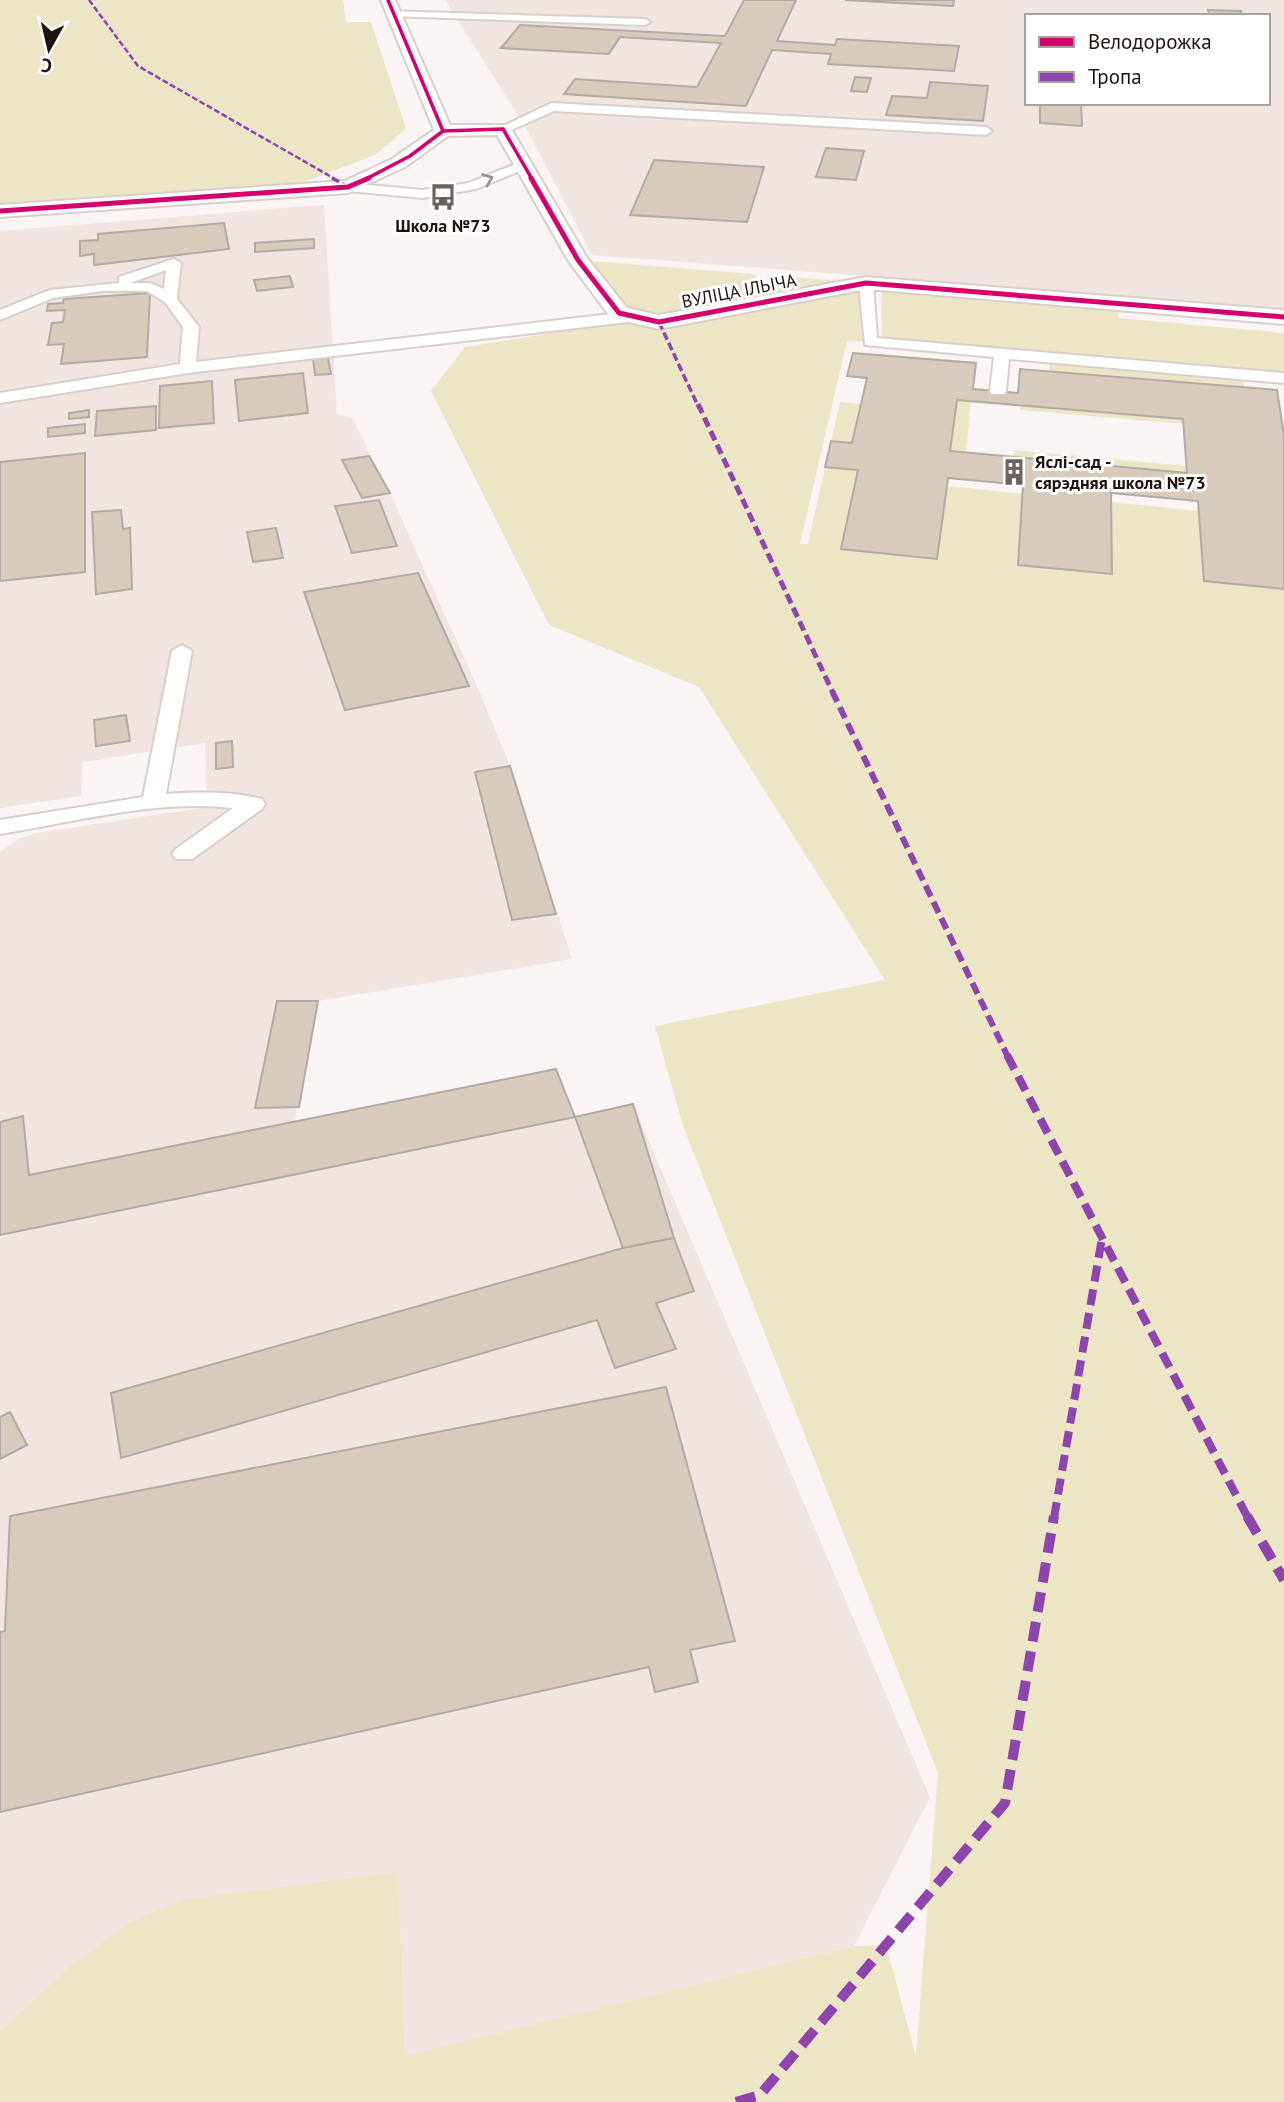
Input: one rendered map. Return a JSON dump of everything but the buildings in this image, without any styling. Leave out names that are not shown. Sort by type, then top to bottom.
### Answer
[{"type":"street","points":[[389,6],[443,131]]},
{"type":"street","points":[[0,211],[348,187],[393,168],[422,150],[443,131],[503,129],[578,260],[619,313],[628,317]]},
{"type":"street","points":[[767,275],[785,298]]},
{"type":"street","name":"ВУЛІЦА ІЛЬІЧА","points":[[628,317],[659,322],[866,283],[1284,317]]},
{"type":"lane","points":[[389,6],[645,22]]},
{"type":"lane","points":[[503,129],[551,107],[986,131]]},
{"type":"lane","points":[[348,187],[423,194],[471,186],[523,165]]},
{"type":"lane","points":[[102,288],[174,263],[170,299]]},
{"type":"lane","points":[[866,283],[870,342],[1284,378]]},
{"type":"lane","points":[[0,315],[50,294],[102,288],[150,287],[170,299],[191,327],[188,369]]},
{"type":"lane","points":[[0,398],[188,369],[628,317]]},
{"type":"lane","points":[[998,391],[1002,354]]},
{"type":"lane","points":[[153,802],[182,651]]},
{"type":"lane","points":[[0,827],[153,802],[206,798],[254,804],[184,853]]},
{"type":"shaded area","points":[[0,0],[343,0],[346,22],[371,22],[406,129],[375,155],[304,182],[0,206]]},
{"type":"shaded area","points":[[445,0],[1284,0],[1284,308],[592,255],[526,128]]},
{"type":"shaded area","points":[[324,205],[337,414],[352,418],[390,493],[480,693],[510,766],[572,959],[318,1001],[295,1121],[556,1069],[575,1117],[633,1104],[930,1797],[854,1946],[405,2057],[398,1873],[129,1923],[74,1962],[0,2031],[0,852],[20,838],[37,833],[207,807],[205,743],[83,762],[81,796],[0,808],[0,231]]},
{"type":"shaded area","points":[[578,260],[754,274],[774,300],[659,322],[628,317]]},
{"type":"shaded area","points":[[767,275],[866,283],[793,294],[780,291]]},
{"type":"shaded area","points":[[881,285],[1116,304],[1119,318],[1284,333],[1284,378],[882,343]]},
{"type":"shaded area","points":[[866,289],[870,342],[847,341],[800,544],[808,544],[825,467],[858,470],[841,549],[937,558],[947,486],[1023,494],[1018,565],[1111,574],[1111,502],[1199,511],[1204,581],[1284,589],[1284,2102],[0,2102],[0,2031],[74,1962],[129,1923],[182,1900],[398,1872],[405,2056],[854,1946],[886,1945],[916,2056],[938,1773],[683,1126],[655,1026],[885,980],[699,687],[549,625],[431,391],[465,347],[627,321]]},
{"type":"shaded area","points":[[1050,362],[1242,378],[1245,388],[1049,371]]},
{"type":"shaded area","points":[[957,400],[971,401],[966,453],[950,451]]},
{"type":"shaded area","points":[[840,402],[860,404],[852,443],[831,441]]},
{"type":"shaded area","points":[[1021,405],[1183,419],[1184,424],[1020,410]]},
{"type":"shaded area","points":[[1014,450],[1187,466],[1187,473],[1013,457]]},
{"type":"marked path","points":[[89,0],[138,66],[345,185]]},
{"type":"marked path","points":[[659,322],[973,990],[1237,1499],[1284,1580]]},
{"type":"marked path","points":[[736,2102],[760,2095],[1005,1803],[1102,1238]]},
{"type":"cycle path","points":[[388,0],[443,131],[503,129],[578,260],[619,313],[659,322],[866,283],[1284,317]]},
{"type":"cycle path","points":[[0,211],[348,187],[398,163],[443,131]]},
{"type":"place","name":"Школа №73","points":[[443,197]]},
{"type":"place","name":"Яслі-сад - сярэдняя школа №73","points":[[1014,472]]}]
